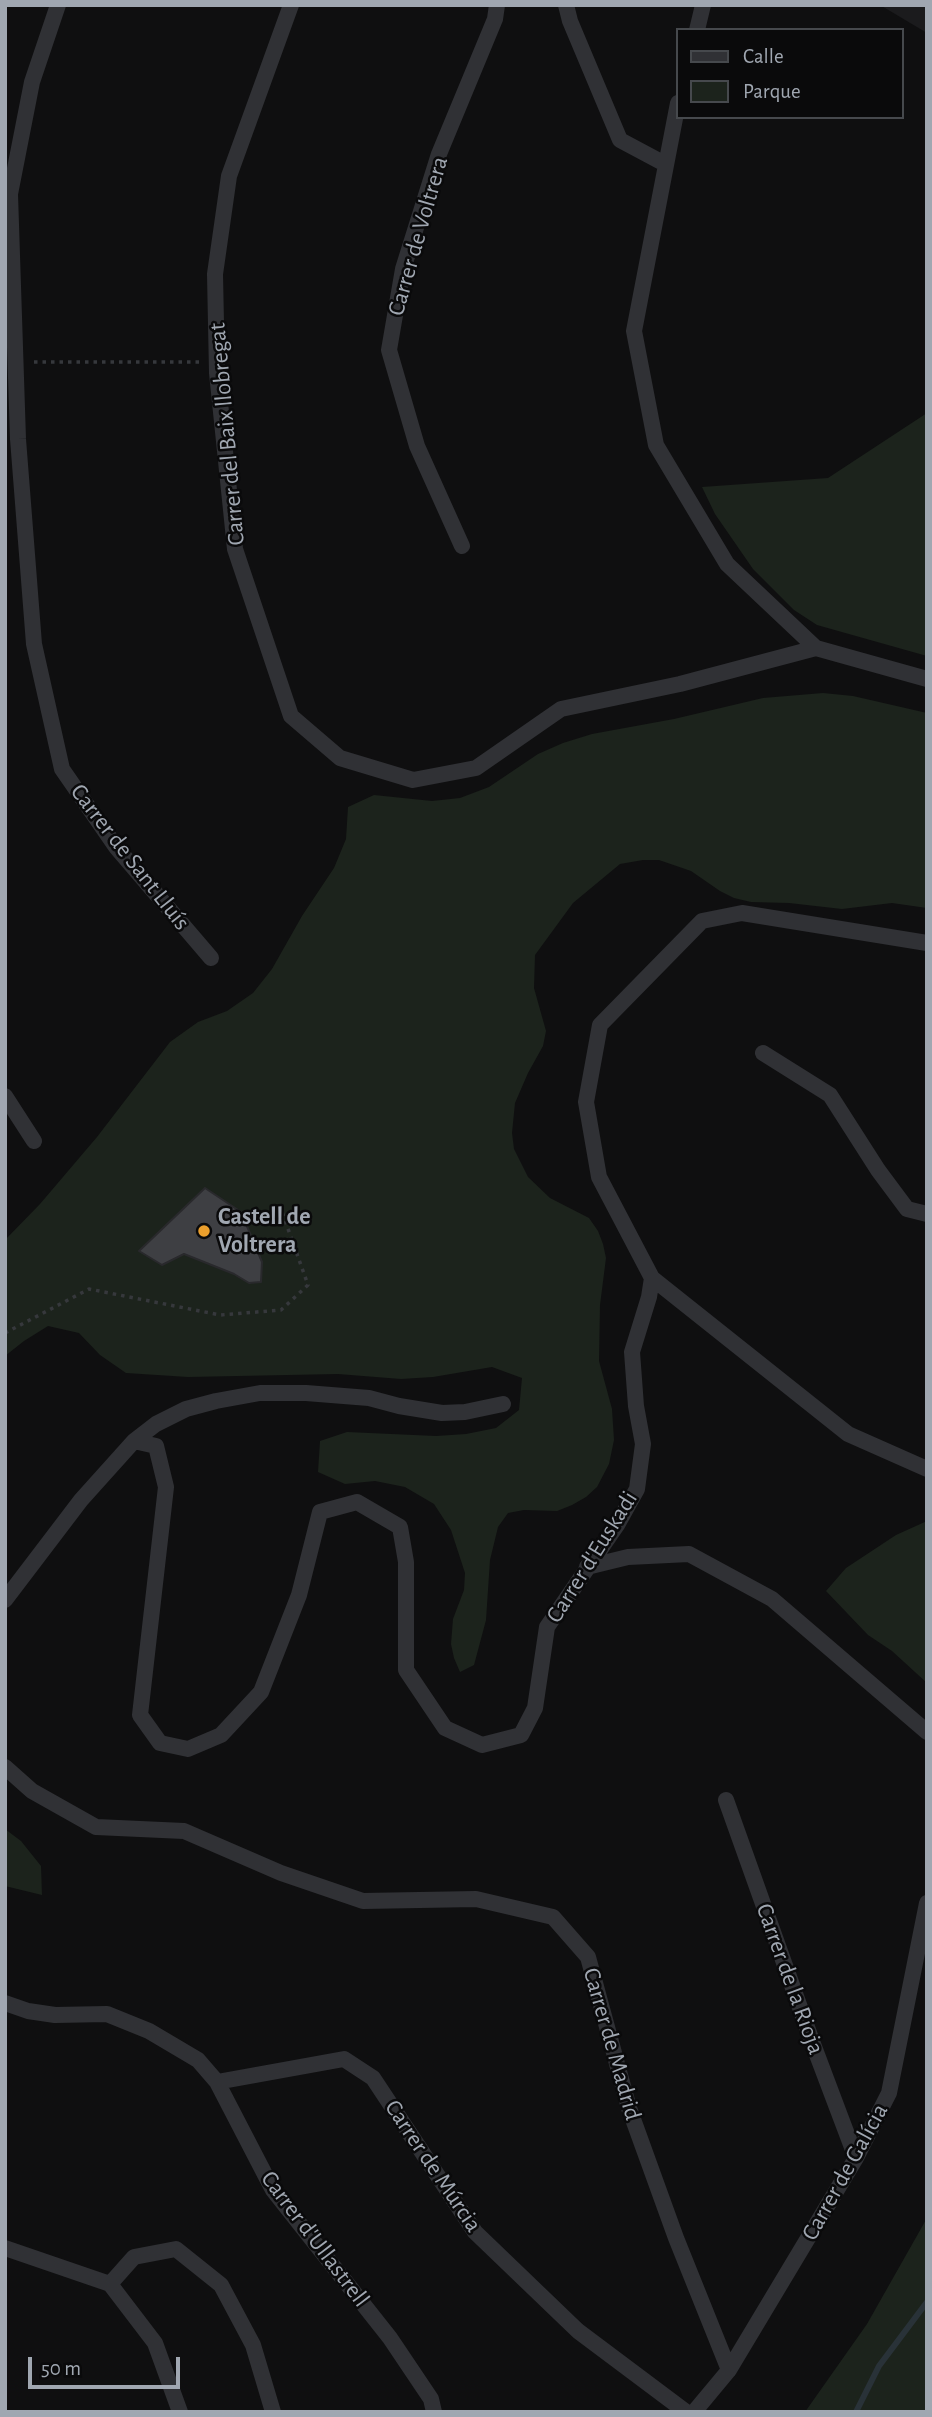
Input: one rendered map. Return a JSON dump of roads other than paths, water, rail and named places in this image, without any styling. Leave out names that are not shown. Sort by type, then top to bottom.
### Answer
[{"type":"street","name":"Carrer de Sant Lluís","points":[[58,5],[32,82],[10,194],[18,439],[34,644],[62,769],[116,847],[211,958]]},
{"type":"street","name":"Carrer del Baix llobregat","points":[[291,5],[229,176],[215,274],[217,361],[235,549],[291,716],[340,758],[413,779],[476,768],[561,709],[680,684],[817,648]]},
{"type":"street","name":"Carrer de Voltrera","points":[[462,546],[417,446],[389,350],[403,270],[427,192],[439,154],[495,19],[497,5]]},
{"type":"street","points":[[566,5],[570,21],[620,139],[665,164]]},
{"type":"street","points":[[697,28],[703,5]]},
{"type":"street","points":[[676,112],[634,331],[656,445],[727,564],[817,648],[927,679]]},
{"type":"street","points":[[927,943],[742,913],[702,921],[600,1025],[586,1102],[599,1177],[652,1278],[848,1434],[927,1469]]},
{"type":"street","points":[[763,1054],[830,1094],[906,1209],[927,1214]]},
{"type":"street","points":[[5,1096],[34,1141]]},
{"type":"street","name":"Carrer d'Euskadi","points":[[134,1441],[156,1446],[166,1487],[140,1715],[160,1743],[188,1749],[221,1735],[261,1692],[299,1595],[320,1512],[358,1502],[400,1527],[406,1562],[406,1670],[445,1728],[482,1745],[521,1735],[535,1708],[547,1627],[617,1525],[637,1489],[643,1444],[636,1406],[632,1352],[652,1278]]},
{"type":"street","points":[[5,1600],[81,1500],[134,1441],[156,1424],[186,1409],[260,1393],[369,1398],[442,1413],[465,1412],[502,1404]]},
{"type":"street","points":[[587,1567],[628,1557],[689,1554],[772,1599],[927,1732]]},
{"type":"street","name":"Carrer de Madrid","points":[[5,1767],[32,1791],[96,1827],[184,1831],[281,1873],[363,1900],[476,1899],[553,1917],[587,1956],[629,2108],[676,2238],[729,2370]]},
{"type":"street","name":"Carrer de la Rioja","points":[[726,1800],[856,2158]]},
{"type":"street","name":"Carrer de Galícia","points":[[695,2412],[729,2370],[856,2158],[889,2094],[927,1903]]},
{"type":"street","name":"Carrer d'Ullastrell","points":[[5,2003],[27,2011],[55,2015],[107,2014],[149,2031],[198,2060],[217,2082],[273,2190],[390,2338],[431,2399],[434,2412]]},
{"type":"street","name":"Carrer de Múrcia","points":[[217,2082],[344,2059],[373,2078],[475,2232],[578,2331],[686,2412]]},
{"type":"street","points":[[5,2248],[110,2284],[155,2343],[180,2412]]},
{"type":"street","points":[[110,2284],[134,2256],[176,2249],[221,2285],[253,2345],[273,2412]]},
{"type":"waterway","points":[[856,2412],[879,2366],[927,2302]]},
{"type":"place","name":"Castell de Voltrera","points":[[204,1231]]}]
